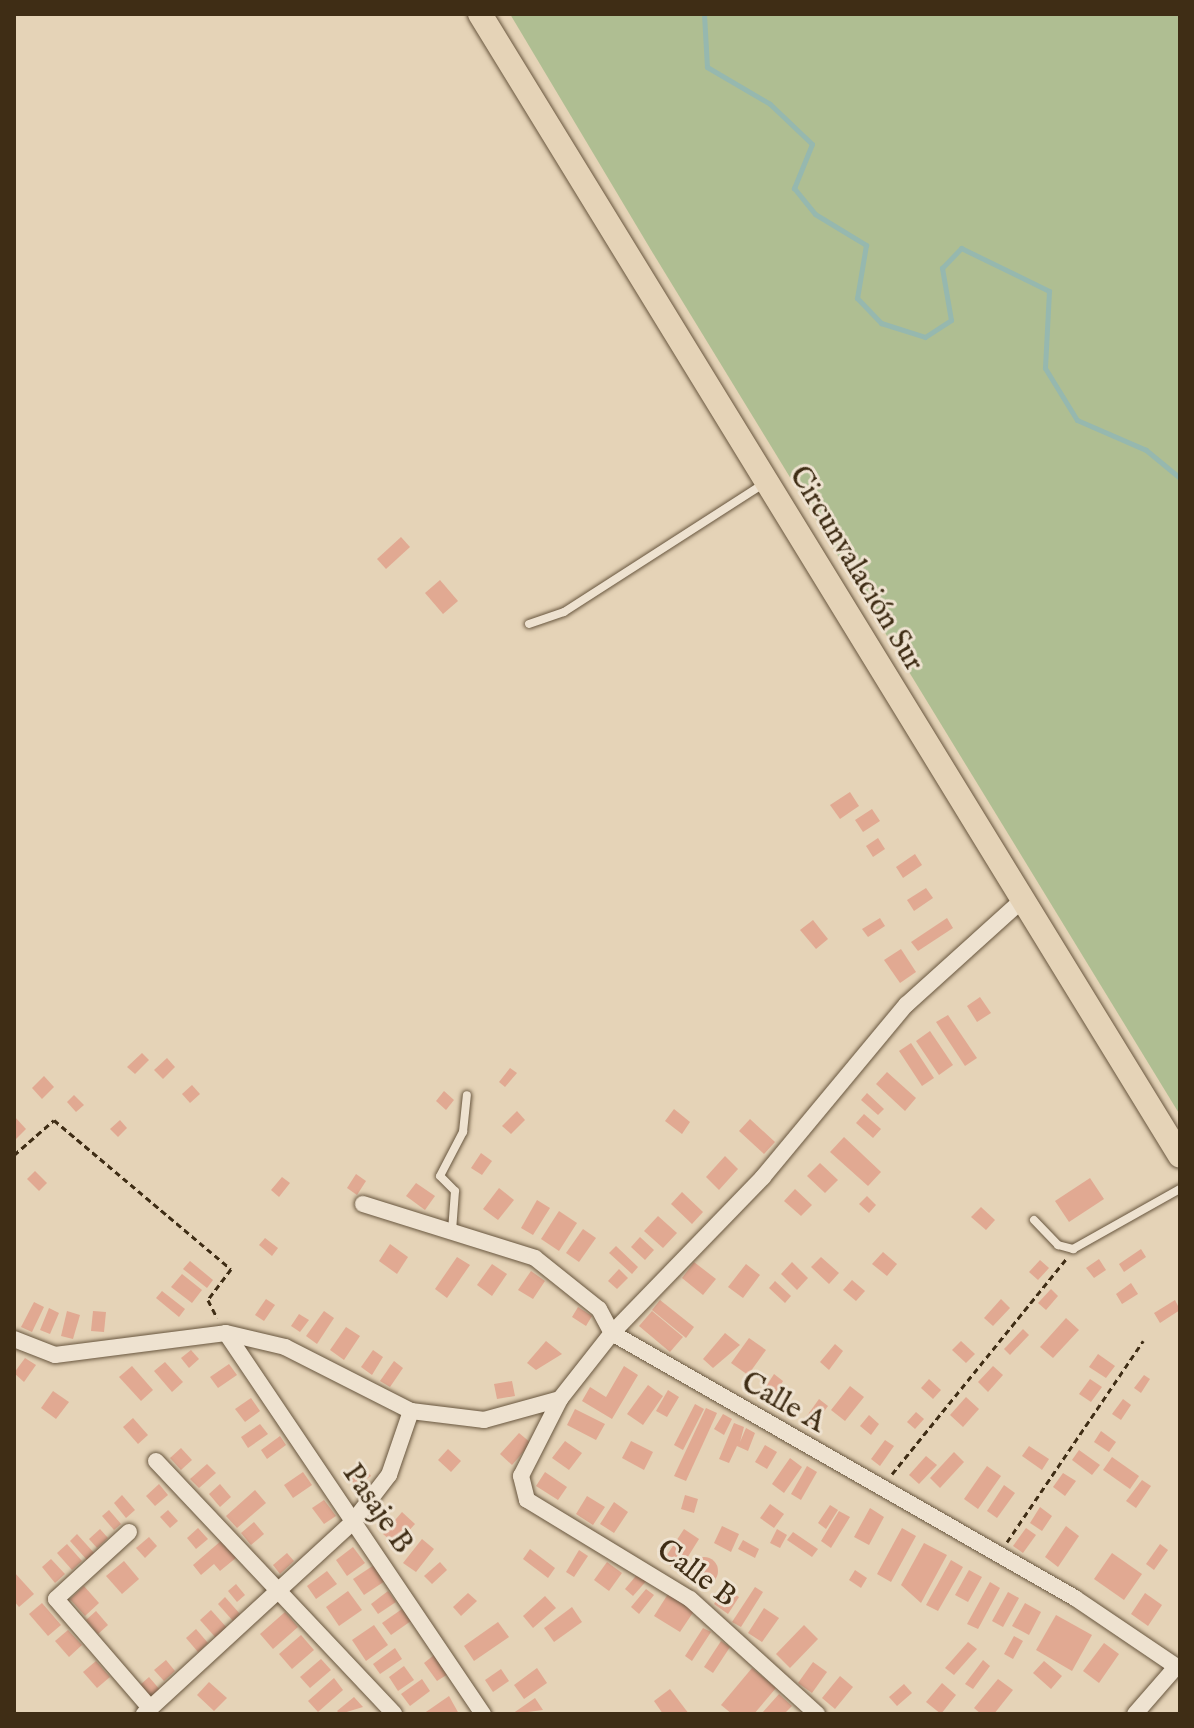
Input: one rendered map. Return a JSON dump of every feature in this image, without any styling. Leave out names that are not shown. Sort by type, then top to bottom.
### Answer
[{"type":"main road","name":"Circunvalación Sur","points":[[480,14],[767,482],[1019,903],[1180,1156]]},
{"type":"street","points":[[14,1339],[55,1355],[226,1333],[285,1347],[411,1411],[484,1420],[560,1399],[612,1333],[763,1177],[906,1005],[1019,903]]},
{"type":"street","name":"Calle A","points":[[363,1204],[535,1258],[599,1309],[612,1333],[998,1555],[1178,1668],[1135,1714]]},
{"type":"street","name":"Pasaje B","points":[[226,1333],[483,1714]]},
{"type":"street","name":"Calle B","points":[[560,1399],[521,1476],[527,1500],[690,1599],[817,1714]]},
{"type":"street","points":[[129,1532],[56,1599],[147,1711],[352,1523],[389,1475],[411,1411]]},
{"type":"street","points":[[156,1461],[394,1714]]},
{"type":"lane","points":[[529,624],[564,612],[707,515],[767,482]]},
{"type":"lane","points":[[452,1231],[455,1191],[440,1176],[463,1132],[467,1095]]},
{"type":"lane","points":[[1034,1220],[1058,1245],[1073,1249],[1180,1189]]},
{"type":"path","points":[[14,1155],[54,1120],[231,1269],[208,1300],[226,1333]]},
{"type":"path","points":[[880,1489],[1073,1249]]},
{"type":"path","points":[[998,1555],[1143,1341]]},
{"type":"green space","points":[[510,14],[1180,14],[1180,1115],[651,250]]},
{"type":"building","points":[[401,537],[410,547],[386,569],[377,559]]},
{"type":"building","points":[[440,580],[458,601],[443,614],[425,593]]},
{"type":"building","points":[[850,792],[859,806],[840,819],[830,805]]},
{"type":"building","points":[[872,809],[880,821],[863,832],[855,820]]},
{"type":"building","points":[[878,838],[885,849],[873,857],[866,846]]},
{"type":"building","points":[[915,854],[922,865],[903,878],[896,867]]},
{"type":"building","points":[[926,888],[933,898],[914,911],[907,900]]},
{"type":"building","points":[[880,918],[885,926],[868,937],[862,929]]},
{"type":"building","points":[[947,918],[953,928],[918,951],[911,942]]},
{"type":"building","points":[[813,920],[828,939],[816,949],[800,930]]},
{"type":"building","points":[[901,949],[916,972],[900,983],[884,960]]},
{"type":"building","points":[[980,997],[991,1013],[977,1022],[967,1006]]},
{"type":"building","points":[[948,1015],[977,1058],[965,1066],[936,1022]]},
{"type":"building","points":[[930,1031],[953,1065],[939,1075],[916,1041]]},
{"type":"building","points":[[911,1043],[934,1078],[922,1086],[899,1051]]},
{"type":"building","points":[[142,1053],[149,1060],[135,1074],[127,1067]]},
{"type":"building","points":[[167,1058],[175,1067],[163,1079],[154,1070]]},
{"type":"building","points":[[510,1068],[517,1073],[505,1087],[499,1082]]},
{"type":"building","points":[[887,1072],[916,1098],[905,1111],[876,1084]]},
{"type":"building","points":[[44,1076],[54,1087],[42,1099],[32,1088]]},
{"type":"building","points":[[192,1085],[200,1094],[190,1103],[182,1094]]},
{"type":"building","points":[[444,1091],[454,1100],[446,1110],[436,1101]]},
{"type":"building","points":[[867,1093],[884,1109],[878,1115],[861,1100]]},
{"type":"building","points":[[74,1095],[84,1105],[76,1112],[67,1102]]},
{"type":"building","points":[[674,1109],[690,1122],[682,1134],[665,1121]]},
{"type":"building","points":[[517,1111],[525,1120],[511,1134],[502,1126]]},
{"type":"building","points":[[864,1114],[881,1129],[873,1138],[856,1123]]},
{"type":"building","points":[[14,1116],[26,1129],[16,1139],[14,1136]]},
{"type":"building","points":[[750,1119],[775,1142],[764,1154],[739,1131]]},
{"type":"building","points":[[120,1120],[127,1128],[118,1137],[110,1129]]},
{"type":"building","points":[[844,1137],[881,1172],[868,1186],[830,1152]]},
{"type":"building","points":[[481,1153],[492,1161],[482,1175],[471,1168]]},
{"type":"building","points":[[725,1156],[738,1169],[719,1190],[706,1177]]},
{"type":"building","points":[[820,1163],[838,1180],[825,1193],[807,1176]]},
{"type":"building","points":[[35,1171],[47,1183],[39,1191],[27,1179]]},
{"type":"building","points":[[356,1174],[366,1181],[357,1195],[347,1188]]},
{"type":"building","points":[[282,1177],[290,1183],[279,1197],[271,1190]]},
{"type":"building","points":[[1090,1178],[1104,1199],[1069,1222],[1055,1201]]},
{"type":"building","points":[[416,1183],[435,1196],[425,1210],[406,1196]]},
{"type":"building","points":[[499,1188],[514,1200],[498,1220],[483,1209]]},
{"type":"building","points":[[795,1189],[812,1205],[801,1216],[784,1201]]},
{"type":"building","points":[[682,1192],[703,1212],[692,1224],[671,1204]]},
{"type":"building","points":[[867,1196],[876,1205],[869,1213],[859,1204]]},
{"type":"building","points":[[537,1200],[550,1208],[533,1235],[521,1228]]},
{"type":"building","points":[[981,1207],[995,1220],[986,1230],[971,1217]]},
{"type":"building","points":[[559,1211],[577,1223],[559,1251],[541,1239]]},
{"type":"building","points":[[658,1216],[677,1233],[663,1248],[644,1231]]},
{"type":"building","points":[[583,1229],[596,1238],[579,1262],[566,1253]]},
{"type":"building","points":[[640,1237],[654,1250],[645,1260],[631,1247]]},
{"type":"building","points":[[265,1238],[278,1248],[272,1256],[259,1245]]},
{"type":"building","points":[[390,1244],[408,1257],[397,1274],[379,1261]]},
{"type":"building","points":[[616,1246],[638,1267],[632,1274],[609,1253]]},
{"type":"building","points":[[1141,1249],[1146,1257],[1124,1272],[1119,1264]]},
{"type":"building","points":[[883,1252],[897,1264],[887,1276],[872,1264]]},
{"type":"building","points":[[457,1257],[470,1265],[447,1298],[435,1289]]},
{"type":"building","points":[[821,1257],[839,1273],[829,1284],[811,1267]]},
{"type":"building","points":[[1099,1259],[1106,1270],[1094,1278],[1086,1268]]},
{"type":"building","points":[[1040,1260],[1049,1268],[1038,1280],[1029,1272]]},
{"type":"building","points":[[190,1261],[213,1280],[207,1288],[183,1269]]},
{"type":"building","points":[[694,1262],[716,1279],[703,1295],[682,1278]]},
{"type":"building","points":[[792,1262],[808,1278],[797,1290],[781,1274]]},
{"type":"building","points":[[492,1264],[507,1274],[492,1296],[477,1285]]},
{"type":"building","points":[[746,1264],[760,1275],[743,1298],[728,1287]]},
{"type":"building","points":[[619,1269],[628,1278],[617,1289],[608,1281]]},
{"type":"building","points":[[531,1271],[545,1281],[533,1299],[518,1290]]},
{"type":"building","points":[[182,1274],[202,1290],[192,1303],[171,1287]]},
{"type":"building","points":[[852,1280],[865,1291],[856,1301],[843,1290]]},
{"type":"building","points":[[775,1281],[791,1296],[785,1303],[769,1288]]},
{"type":"building","points":[[1131,1283],[1138,1294],[1122,1304],[1116,1294]]},
{"type":"building","points":[[1051,1289],[1058,1296],[1046,1310],[1038,1303]]},
{"type":"building","points":[[162,1291],[185,1309],[179,1317],[156,1298]]},
{"type":"building","points":[[266,1299],[275,1305],[264,1321],[255,1315]]},
{"type":"building","points":[[1001,1299],[1010,1308],[993,1326],[984,1318]]},
{"type":"building","points":[[660,1300],[694,1327],[686,1338],[652,1310]]},
{"type":"building","points":[[1175,1300],[1180,1310],[1160,1323],[1154,1313]]},
{"type":"building","points":[[34,1302],[44,1307],[32,1332],[21,1327]]},
{"type":"building","points":[[578,1307],[592,1316],[586,1326],[572,1317]]},
{"type":"building","points":[[49,1308],[59,1313],[50,1334],[40,1330]]},
{"type":"building","points":[[67,1311],[80,1315],[73,1339],[61,1336]]},
{"type":"building","points":[[93,1311],[106,1312],[104,1332],[91,1331]]},
{"type":"building","points":[[324,1311],[334,1318],[317,1344],[306,1336]]},
{"type":"building","points":[[652,1311],[683,1337],[670,1352],[639,1326]]},
{"type":"building","points":[[299,1314],[309,1320],[300,1332],[291,1326]]},
{"type":"building","points":[[1066,1318],[1079,1330],[1053,1358],[1040,1347]]},
{"type":"building","points":[[346,1327],[360,1336],[344,1360],[330,1350]]},
{"type":"building","points":[[1023,1329],[1029,1335],[1010,1355],[1004,1349]]},
{"type":"building","points":[[725,1333],[740,1345],[713,1368],[703,1359]]},
{"type":"building","points":[[749,1338],[766,1350],[748,1375],[731,1363]]},
{"type":"building","points":[[546,1341],[562,1354],[536,1370],[527,1363]]},
{"type":"building","points":[[961,1341],[975,1354],[966,1363],[952,1350]]},
{"type":"building","points":[[835,1344],[843,1351],[829,1370],[820,1362]]},
{"type":"building","points":[[191,1350],[199,1359],[189,1368],[181,1358]]},
{"type":"building","points":[[373,1350],[383,1357],[372,1375],[361,1367]]},
{"type":"building","points":[[1098,1354],[1115,1366],[1106,1378],[1089,1367]]},
{"type":"building","points":[[25,1358],[36,1365],[24,1382],[14,1373]]},
{"type":"building","points":[[394,1361],[403,1368],[390,1387],[380,1381]]},
{"type":"building","points":[[165,1362],[183,1382],[172,1392],[154,1371]]},
{"type":"building","points":[[229,1364],[237,1375],[218,1388],[210,1377]]},
{"type":"building","points":[[132,1366],[153,1390],[141,1401],[119,1377]]},
{"type":"building","points":[[624,1366],[638,1375],[612,1419],[582,1401],[590,1387],[606,1397]]},
{"type":"building","points":[[993,1366],[1003,1375],[988,1392],[978,1382]]},
{"type":"building","points":[[774,1374],[783,1381],[770,1402],[760,1396]]},
{"type":"building","points":[[1144,1375],[1150,1379],[1141,1393],[1134,1388]]},
{"type":"building","points":[[929,1379],[941,1390],[933,1399],[921,1388]]},
{"type":"building","points":[[1090,1379],[1102,1387],[1091,1402],[1079,1394]]},
{"type":"building","points":[[512,1381],[515,1396],[497,1399],[494,1384]]},
{"type":"building","points":[[648,1385],[663,1396],[643,1425],[627,1414]]},
{"type":"building","points":[[850,1386],[864,1397],[845,1421],[831,1410]]},
{"type":"building","points":[[668,1390],[679,1397],[667,1417],[656,1411]]},
{"type":"building","points":[[53,1391],[69,1402],[56,1419],[41,1408]]},
{"type":"building","points":[[966,1397],[979,1409],[963,1427],[950,1415]]},
{"type":"building","points":[[251,1398],[260,1411],[245,1422],[235,1409]]},
{"type":"building","points":[[819,1399],[828,1406],[813,1426],[804,1420]]},
{"type":"building","points":[[1123,1399],[1131,1405],[1121,1420],[1112,1414]]},
{"type":"building","points":[[695,1404],[704,1409],[683,1450],[674,1445]]},
{"type":"building","points":[[706,1408],[717,1413],[686,1481],[674,1476]]},
{"type":"building","points":[[575,1409],[605,1424],[596,1440],[567,1425]]},
{"type":"building","points":[[916,1412],[924,1419],[915,1429],[907,1422]]},
{"type":"building","points":[[723,1414],[732,1419],[724,1435],[714,1429]]},
{"type":"building","points":[[869,1415],[879,1424],[871,1435],[860,1426]]},
{"type":"building","points":[[133,1418],[148,1435],[138,1444],[123,1427]]},
{"type":"building","points":[[734,1423],[744,1427],[740,1442],[746,1428],[755,1433],[748,1451],[737,1446],[729,1463],[719,1459]]},
{"type":"building","points":[[260,1424],[268,1434],[248,1448],[241,1437]]},
{"type":"building","points":[[1101,1431],[1116,1442],[1109,1452],[1094,1442]]},
{"type":"building","points":[[519,1433],[531,1443],[512,1465],[500,1454]]},
{"type":"building","points":[[280,1436],[286,1445],[267,1459],[261,1450]]},
{"type":"building","points":[[885,1440],[894,1446],[880,1466],[871,1459]]},
{"type":"building","points":[[565,1441],[582,1453],[569,1470],[552,1458]]},
{"type":"building","points":[[631,1441],[653,1452],[644,1470],[622,1458]]},
{"type":"building","points":[[765,1445],[777,1452],[767,1469],[755,1462]]},
{"type":"building","points":[[1029,1446],[1049,1459],[1042,1470],[1022,1456]]},
{"type":"building","points":[[181,1448],[192,1460],[181,1470],[170,1458]]},
{"type":"building","points":[[448,1449],[461,1461],[451,1472],[438,1460]]},
{"type":"building","points":[[1079,1450],[1100,1465],[1092,1475],[1072,1460]]},
{"type":"building","points":[[954,1452],[964,1462],[940,1488],[930,1478]]},
{"type":"building","points":[[926,1456],[937,1465],[919,1484],[909,1475]]},
{"type":"building","points":[[1112,1457],[1139,1476],[1130,1489],[1103,1470]]},
{"type":"building","points":[[790,1458],[802,1467],[784,1493],[772,1484]]},
{"type":"building","points":[[361,1462],[371,1476],[356,1487],[346,1473]]},
{"type":"building","points":[[207,1464],[216,1473],[199,1488],[190,1479]]},
{"type":"building","points":[[807,1466],[817,1472],[801,1500],[791,1494]]},
{"type":"building","points":[[987,1466],[1001,1476],[978,1509],[964,1499]]},
{"type":"building","points":[[303,1472],[312,1485],[293,1498],[284,1485]]},
{"type":"building","points":[[545,1472],[567,1487],[558,1500],[536,1486]]},
{"type":"building","points":[[1063,1473],[1076,1481],[1065,1496],[1053,1487]]},
{"type":"building","points":[[1142,1480],[1151,1486],[1136,1508],[1126,1501]]},
{"type":"building","points":[[159,1484],[168,1495],[155,1506],[146,1496]]},
{"type":"building","points":[[220,1484],[231,1497],[220,1507],[209,1494]]},
{"type":"building","points":[[1004,1485],[1015,1493],[997,1518],[987,1511]]},
{"type":"building","points":[[255,1490],[266,1503],[237,1528],[226,1516]]},
{"type":"building","points":[[122,1495],[135,1510],[126,1518],[114,1503]]},
{"type":"building","points":[[685,1495],[698,1499],[694,1513],[681,1509]]},
{"type":"building","points":[[587,1496],[605,1507],[593,1525],[576,1514]]},
{"type":"building","points":[[324,1500],[336,1516],[324,1524],[312,1508]]},
{"type":"building","points":[[614,1502],[628,1512],[614,1533],[600,1524]]},
{"type":"building","points":[[770,1504],[784,1514],[774,1528],[760,1518]]},
{"type":"building","points":[[830,1505],[838,1510],[826,1529],[818,1523]]},
{"type":"building","points":[[1040,1507],[1052,1516],[1042,1531],[1030,1523]]},
{"type":"building","points":[[870,1508],[884,1517],[869,1545],[854,1537]]},
{"type":"building","points":[[109,1510],[121,1524],[114,1530],[102,1516]]},
{"type":"building","points":[[168,1510],[178,1521],[170,1528],[160,1517]]},
{"type":"building","points":[[839,1511],[850,1517],[831,1548],[821,1541]]},
{"type":"building","points":[[402,1512],[415,1524],[396,1545],[383,1534]]},
{"type":"building","points":[[254,1522],[264,1534],[251,1545],[241,1533]]},
{"type":"building","points":[[722,1526],[739,1534],[731,1552],[714,1543]]},
{"type":"building","points":[[1066,1526],[1079,1536],[1058,1567],[1045,1557]]},
{"type":"building","points":[[198,1528],[208,1539],[196,1549],[187,1538]]},
{"type":"building","points":[[902,1528],[916,1536],[891,1582],[877,1574]]},
{"type":"building","points":[[1026,1528],[1036,1535],[1023,1553],[1013,1546]]},
{"type":"building","points":[[100,1529],[108,1538],[97,1548],[89,1539]]},
{"type":"building","points":[[684,1529],[699,1539],[679,1571],[663,1561]]},
{"type":"building","points":[[777,1529],[787,1535],[780,1548],[770,1543]]},
{"type":"building","points":[[793,1532],[818,1549],[812,1557],[787,1540]]},
{"type":"building","points":[[77,1534],[95,1554],[87,1560],[70,1541]]},
{"type":"building","points":[[149,1537],[157,1546],[145,1558],[136,1548]]},
{"type":"building","points":[[422,1539],[434,1549],[416,1572],[403,1563]]},
{"type":"building","points":[[222,1540],[237,1557],[220,1571],[214,1564],[201,1575],[193,1565]]},
{"type":"building","points":[[743,1540],[759,1549],[755,1558],[738,1549]]},
{"type":"building","points":[[924,1543],[947,1555],[921,1603],[901,1585]]},
{"type":"building","points":[[67,1544],[82,1561],[72,1570],[57,1553]]},
{"type":"building","points":[[1160,1544],[1168,1550],[1154,1570],[1146,1564]]},
{"type":"building","points":[[353,1547],[365,1563],[347,1576],[336,1560]]},
{"type":"building","points":[[530,1549],[555,1568],[548,1578],[523,1559]]},
{"type":"building","points":[[579,1550],[588,1556],[574,1577],[566,1572]]},
{"type":"building","points":[[287,1553],[294,1561],[280,1574],[273,1565]]},
{"type":"building","points":[[1112,1553],[1142,1574],[1124,1600],[1094,1579]]},
{"type":"building","points":[[704,1557],[714,1561],[718,1571],[714,1581],[704,1585],[694,1581],[690,1571],[694,1561]]},
{"type":"building","points":[[51,1559],[65,1574],[55,1583],[42,1567]]},
{"type":"building","points":[[951,1560],[963,1567],[938,1611],[926,1605]]},
{"type":"building","points":[[124,1561],[139,1579],[122,1594],[106,1576]]},
{"type":"building","points":[[440,1562],[447,1570],[432,1584],[424,1576]]},
{"type":"building","points":[[607,1562],[622,1573],[609,1591],[594,1580]]},
{"type":"building","points":[[374,1565],[385,1581],[364,1595],[353,1579]]},
{"type":"building","points":[[855,1570],[867,1578],[861,1588],[849,1580]]},
{"type":"building","points":[[969,1570],[982,1577],[968,1602],[955,1595]]},
{"type":"building","points":[[327,1571],[337,1584],[316,1599],[307,1586]]},
{"type":"building","points":[[640,1571],[649,1578],[633,1596],[625,1589]]},
{"type":"building","points":[[14,1572],[34,1594],[19,1607],[14,1601]]},
{"type":"building","points":[[990,1582],[1000,1588],[978,1629],[967,1624]]},
{"type":"building","points":[[236,1584],[245,1595],[237,1602],[228,1591]]},
{"type":"building","points":[[84,1586],[99,1603],[85,1616],[70,1599]]},
{"type":"building","points":[[755,1587],[763,1592],[741,1627],[732,1622]]},
{"type":"building","points":[[724,1588],[739,1597],[728,1614],[714,1604]]},
{"type":"building","points":[[646,1589],[654,1595],[639,1614],[631,1607]]},
{"type":"building","points":[[348,1591],[362,1610],[339,1626],[326,1607]]},
{"type":"building","points":[[388,1591],[396,1602],[378,1614],[371,1604]]},
{"type":"building","points":[[1008,1592],[1019,1598],[1003,1627],[992,1621]]},
{"type":"building","points":[[468,1593],[477,1601],[461,1616],[453,1607]]},
{"type":"building","points":[[1145,1593],[1162,1605],[1148,1626],[1131,1614]]},
{"type":"building","points":[[668,1594],[694,1611],[680,1632],[654,1616]]},
{"type":"building","points":[[545,1596],[556,1608],[533,1628],[523,1616]]},
{"type":"building","points":[[225,1597],[240,1614],[233,1621],[218,1604]]},
{"type":"building","points":[[42,1603],[61,1625],[48,1636],[29,1614]]},
{"type":"building","points":[[1025,1603],[1041,1612],[1029,1635],[1012,1626]]},
{"type":"building","points":[[572,1607],[582,1622],[554,1642],[544,1628]]},
{"type":"building","points":[[764,1608],[779,1618],[762,1642],[748,1633]]},
{"type":"building","points":[[402,1609],[411,1621],[391,1635],[382,1623]]},
{"type":"building","points":[[211,1610],[228,1629],[216,1638],[200,1620]]},
{"type":"building","points":[[96,1611],[108,1625],[98,1634],[86,1620]]},
{"type":"building","points":[[285,1612],[298,1627],[273,1649],[260,1634]]},
{"type":"building","points":[[1056,1615],[1092,1635],[1072,1671],[1036,1650]]},
{"type":"building","points":[[498,1622],[509,1637],[474,1661],[464,1646]]},
{"type":"building","points":[[374,1625],[388,1645],[366,1661],[352,1640]]},
{"type":"building","points":[[804,1625],[818,1639],[790,1668],[776,1654]]},
{"type":"building","points":[[703,1628],[711,1632],[692,1661],[685,1656]]},
{"type":"building","points":[[196,1629],[208,1643],[198,1652],[186,1638]]},
{"type":"building","points":[[68,1630],[82,1645],[69,1657],[55,1641]]},
{"type":"building","points":[[301,1635],[314,1650],[292,1669],[279,1654]]},
{"type":"building","points":[[1014,1636],[1023,1641],[1013,1659],[1004,1654]]},
{"type":"building","points":[[721,1641],[730,1647],[713,1673],[704,1667]]},
{"type":"building","points":[[968,1642],[977,1649],[954,1675],[945,1668]]},
{"type":"building","points":[[1104,1643],[1119,1654],[1099,1683],[1083,1671]]},
{"type":"building","points":[[395,1648],[402,1659],[380,1674],[373,1664]]},
{"type":"building","points":[[434,1655],[448,1674],[437,1681],[424,1663]]},
{"type":"building","points":[[321,1659],[331,1670],[310,1688],[300,1677]]},
{"type":"building","points":[[166,1660],[175,1671],[164,1681],[154,1670]]},
{"type":"building","points":[[983,1660],[990,1666],[973,1689],[965,1684]]},
{"type":"building","points":[[96,1661],[110,1677],[97,1688],[83,1672]]},
{"type":"building","points":[[1044,1661],[1062,1676],[1051,1689],[1033,1673]]},
{"type":"building","points":[[813,1662],[827,1672],[812,1693],[798,1683]]},
{"type":"building","points":[[404,1666],[414,1680],[398,1691],[389,1677]]},
{"type":"building","points":[[537,1668],[547,1683],[524,1699],[514,1685]]},
{"type":"building","points":[[752,1668],[776,1688],[754,1714],[732,1714],[721,1705]]},
{"type":"building","points":[[501,1669],[509,1681],[493,1692],[485,1680]]},
{"type":"building","points":[[840,1676],[853,1687],[835,1709],[822,1698]]},
{"type":"building","points":[[149,1677],[161,1691],[152,1698],[140,1685]]},
{"type":"building","points":[[334,1678],[343,1690],[318,1712],[308,1701]]},
{"type":"building","points":[[422,1679],[430,1691],[410,1706],[401,1694]]},
{"type":"building","points":[[998,1679],[1013,1690],[994,1714],[981,1714],[974,1708]]},
{"type":"building","points":[[209,1682],[227,1698],[214,1711],[197,1695]]},
{"type":"building","points":[[942,1683],[956,1695],[941,1714],[926,1702]]},
{"type":"building","points":[[904,1684],[912,1693],[897,1706],[889,1697]]},
{"type":"building","points":[[670,1689],[689,1714],[663,1714],[654,1701]]},
{"type":"building","points":[[779,1694],[792,1706],[784,1714],[761,1714]]},
{"type":"building","points":[[449,1696],[459,1714],[423,1714]]},
{"type":"building","points":[[354,1697],[363,1707],[340,1714],[337,1711]]},
{"type":"building","points":[[535,1698],[543,1710],[512,1714]]},
{"type":"waterway","points":[[704,14],[707,67],[770,104],[812,144],[794,188],[815,214],[866,245],[857,298],[881,323],[925,337],[951,320],[942,268],[961,248],[1049,291],[1045,368],[1077,420],[1146,450],[1180,478],[1180,531]]}]
